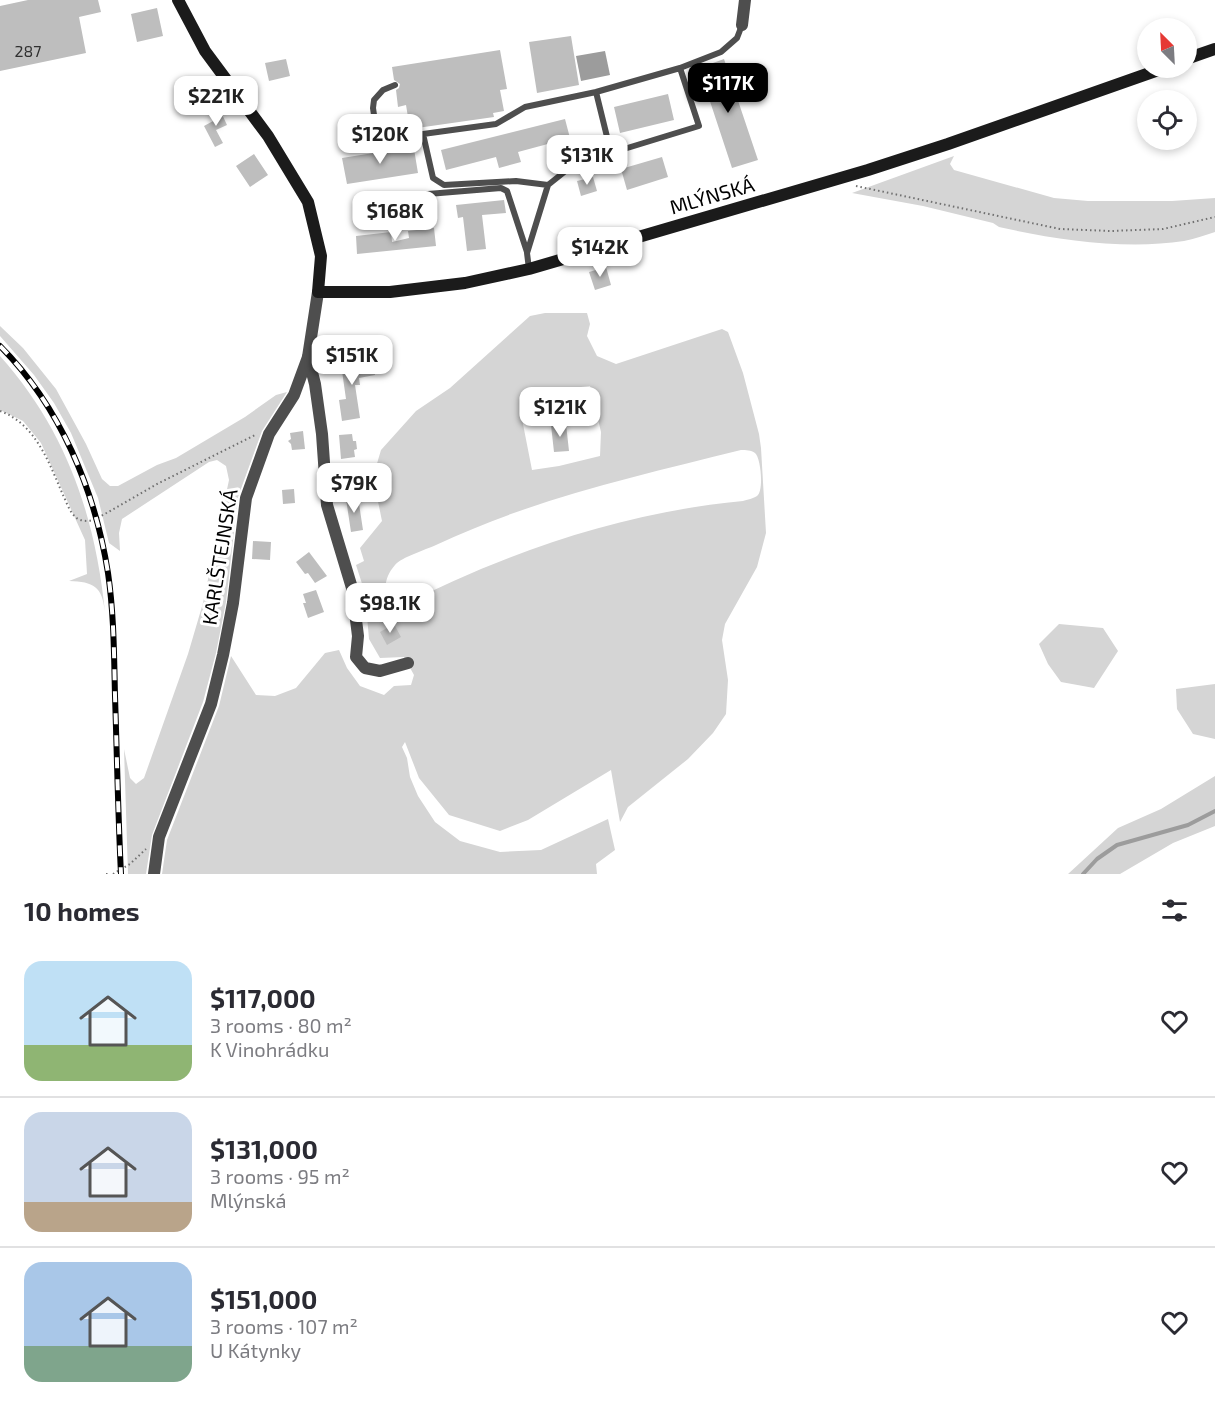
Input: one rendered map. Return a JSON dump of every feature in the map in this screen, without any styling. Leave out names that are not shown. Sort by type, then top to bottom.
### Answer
[{"type":"main road","name":"KARLŠTEJNSKÁ","points":[[178,0],[205,51],[268,136],[308,202],[321,256],[318,292]]},
{"type":"main road","points":[[1197,55],[1215,49]]},
{"type":"main road","name":"MLÝNSKÁ","points":[[318,292],[390,292],[465,283],[529,269],[868,170],[1137,78]]},
{"type":"street","points":[[742,25],[745,0]]},
{"type":"street","name":"KARLŠTEJNSKÁ","points":[[154,874],[159,837],[176,798],[213,694],[233,603],[246,498],[269,434],[294,395],[308,357],[318,292]]},
{"type":"street","points":[[308,357],[315,384],[322,434],[327,505],[352,588],[358,636],[356,657],[365,668],[380,671],[408,663]]},
{"type":"lane","points":[[395,85],[383,90],[374,100],[374,115],[384,126],[400,134],[423,134],[496,124],[525,107],[596,92],[680,68],[721,51],[737,38],[742,25]]},
{"type":"lane","points":[[527,253],[548,185],[578,161],[699,126],[680,68]]},
{"type":"lane","points":[[596,92],[611,153]]},
{"type":"lane","points":[[423,134],[433,178],[444,185],[516,181],[548,185]]},
{"type":"lane","points":[[428,194],[501,188],[507,191],[527,253],[529,269]]},
{"type":"path","points":[[855,185],[1060,229],[1111,231],[1163,229],[1215,217]]},
{"type":"path","points":[[0,411],[24,424],[46,457],[70,510],[78,519],[88,521],[96,519],[159,483],[256,435]]},
{"type":"path","points":[[109,874],[130,864],[159,837]]},
{"type":"shaded area","points":[[605,51],[610,75],[581,81],[576,56]]},
{"type":"shaded area","points":[[954,156],[950,164],[954,170],[1054,198],[1088,201],[1172,201],[1215,198],[1215,232],[1184,241],[1162,244],[1115,244],[1067,240],[999,227],[993,223],[923,206],[852,193]]},
{"type":"shaded area","points":[[545,313],[587,313],[590,324],[587,336],[597,356],[616,364],[722,329],[728,332],[743,373],[759,434],[766,533],[757,567],[725,624],[722,640],[728,680],[726,714],[713,733],[688,759],[628,807],[620,822],[611,770],[528,820],[500,831],[449,815],[419,778],[405,742],[402,747],[418,796],[435,822],[460,841],[500,852],[541,850],[608,819],[615,850],[596,864],[597,874],[162,874],[167,840],[219,706],[231,656],[256,695],[275,696],[296,688],[325,653],[339,650],[347,668],[360,686],[384,695],[394,686],[411,685],[414,675],[404,657],[380,658],[369,639],[365,593],[356,565],[364,561],[360,548],[382,521],[373,477],[381,450],[416,411],[450,388],[530,316]],"holes":[[[590,386],[601,432],[600,456],[532,470],[522,419],[562,389]],[[741,450],[755,453],[759,461],[761,474],[757,496],[743,501],[698,506],[609,525],[481,569],[399,607],[389,599],[386,588],[388,577],[395,565],[408,556],[510,514],[586,490]]]},
{"type":"shaded area","points":[[0,326],[23,348],[56,389],[102,479],[110,486],[118,486],[157,465],[176,458],[245,417],[276,395],[287,392],[262,431],[238,497],[226,602],[216,653],[203,702],[152,835],[146,874],[128,874],[124,749],[130,778],[136,784],[144,778],[188,654],[203,603],[229,480],[226,466],[217,460],[209,462],[122,519],[119,533],[120,551],[109,543],[98,498],[71,433],[54,403],[34,375],[0,336]]},
{"type":"shaded area","points":[[0,356],[23,384],[43,414],[74,475],[94,541],[104,601],[99,591],[91,584],[69,581],[87,574],[85,540],[41,443],[23,421],[0,410]]},
{"type":"shaded area","points":[[1059,624],[1103,628],[1118,651],[1094,688],[1061,682],[1048,664],[1039,644]]},
{"type":"shaded area","points":[[1215,684],[1215,739],[1193,734],[1177,709],[1176,689]]},
{"type":"shaded area","points":[[1215,776],[1215,826],[1173,843],[1120,874],[1068,874],[1118,828],[1161,809]]},
{"type":"building","points":[[28,0],[98,0],[101,12],[79,17],[86,53],[0,71],[0,6]]},
{"type":"building","points":[[157,8],[163,36],[137,42],[131,14]]},
{"type":"building","points":[[571,36],[579,85],[537,93],[529,42]]},
{"type":"building","points":[[500,50],[507,89],[500,90],[504,111],[493,113],[494,117],[410,129],[406,105],[398,107],[396,90],[400,84],[394,80],[392,67]]},
{"type":"building","points":[[286,59],[290,76],[269,81],[265,63]]},
{"type":"building","points":[[724,59],[758,160],[732,168],[699,68]]},
{"type":"building","points":[[668,94],[674,120],[620,133],[614,107]]},
{"type":"building","points":[[219,108],[227,125],[216,130],[223,143],[215,147],[204,126],[215,120],[211,112]]},
{"type":"building","points":[[565,119],[570,138],[518,152],[521,162],[499,168],[496,157],[446,170],[441,150]]},
{"type":"building","points":[[411,147],[414,149],[418,173],[347,184],[342,158]]},
{"type":"building","points":[[254,154],[268,175],[250,187],[236,166]]},
{"type":"building","points":[[662,157],[668,177],[627,190],[621,169]]},
{"type":"building","points":[[593,177],[597,191],[581,196],[577,181]]},
{"type":"building","points":[[504,200],[506,213],[482,215],[486,249],[467,251],[463,217],[458,218],[456,205]]},
{"type":"building","points":[[434,228],[436,246],[357,254],[356,236],[391,232],[392,242],[409,238],[408,231]]},
{"type":"building","points":[[606,267],[611,285],[595,290],[589,272]]},
{"type":"building","points":[[354,355],[355,366],[373,364],[375,375],[359,378],[360,385],[355,385],[360,418],[342,421],[339,400],[346,399],[340,357]]},
{"type":"building","points":[[566,424],[569,451],[554,452],[551,425]]},
{"type":"building","points":[[303,431],[305,449],[292,450],[288,441],[291,439],[290,433]]},
{"type":"building","points":[[352,434],[353,441],[356,441],[355,457],[341,459],[339,435]]},
{"type":"building","points":[[294,489],[295,503],[283,504],[282,490]]},
{"type":"building","points":[[358,497],[363,530],[351,532],[346,499]]},
{"type":"building","points":[[253,541],[271,542],[270,560],[252,559]]},
{"type":"building","points":[[309,552],[327,576],[315,583],[296,562]]},
{"type":"building","points":[[316,590],[324,612],[308,618],[303,603],[306,603],[303,594]]},
{"type":"building","points":[[394,624],[401,637],[387,645],[380,632]]},
{"type":"waterway","points":[[1083,874],[1097,859],[1117,845],[1188,825],[1215,811]]},
{"type":"railway","points":[[0,346],[40,395],[57,422],[84,481],[102,542],[113,619],[121,874]]}]
